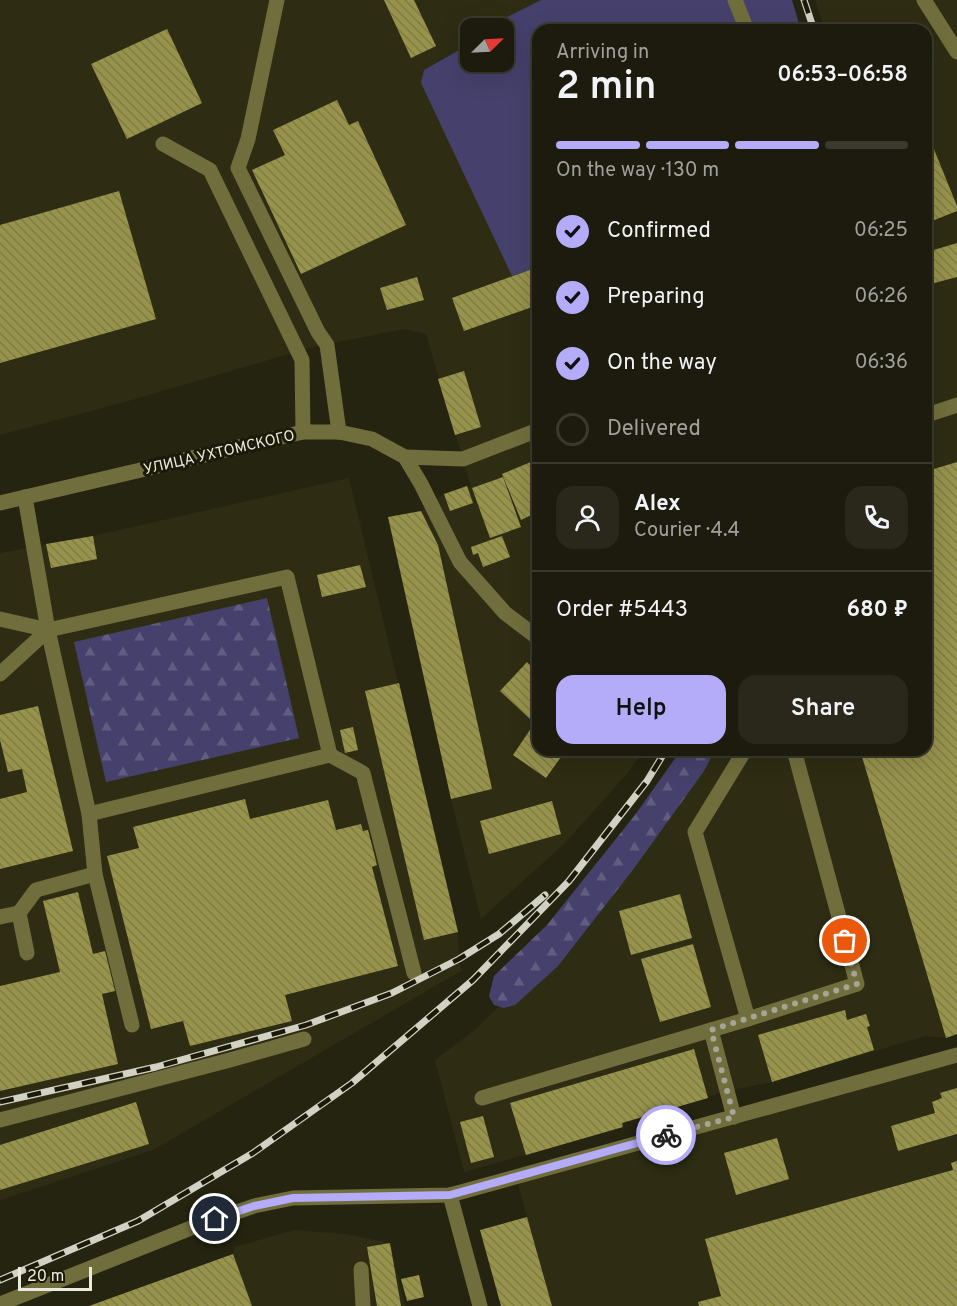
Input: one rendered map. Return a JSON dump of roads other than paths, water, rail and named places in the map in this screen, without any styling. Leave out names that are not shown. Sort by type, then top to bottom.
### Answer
[{"type":"street","points":[[277,0],[248,139],[238,168],[318,332],[327,345],[339,432]]},
{"type":"street","points":[[735,0],[745,24]]},
{"type":"street","points":[[924,0],[957,52]]},
{"type":"street","points":[[163,144],[210,170],[216,181],[302,360],[303,432]]},
{"type":"street","points":[[932,413],[957,405]]},
{"type":"street","name":"УЛИЦА УХТОМСКОГО","points":[[0,503],[303,432],[339,432],[372,439],[405,457]]},
{"type":"street","points":[[405,457],[463,459],[532,432]]},
{"type":"street","points":[[405,457],[460,562],[505,613],[532,633]]},
{"type":"street","points":[[25,497],[48,630],[89,814],[95,874],[132,1025]]},
{"type":"street","points":[[0,619],[48,630],[287,577],[330,755]]},
{"type":"street","points":[[0,674],[48,630]]},
{"type":"street","points":[[89,814],[330,755],[363,773],[414,973]]},
{"type":"street","points":[[741,756],[695,832],[748,1019]]},
{"type":"street","points":[[482,1098],[857,984],[796,756]]},
{"type":"street","points":[[0,917],[19,913],[36,890],[95,874]]},
{"type":"street","points":[[19,913],[27,953]]},
{"type":"street","points":[[711,1030],[734,1117]]},
{"type":"street","points":[[0,1120],[304,1039]]},
{"type":"street","points":[[0,1304],[196,1226],[254,1206],[293,1198],[450,1195],[957,1055]]},
{"type":"street","points":[[450,1195],[480,1306]]},
{"type":"street","points":[[361,1269],[363,1306]]},
{"type":"railway","points":[[804,0],[812,24]]},
{"type":"railway","points":[[0,1280],[138,1221],[253,1153],[352,1083],[473,980],[569,881],[647,781],[662,756]]},
{"type":"railway","points":[[0,1102],[156,1067],[306,1025],[392,993],[459,959],[499,934],[545,895]]}]
